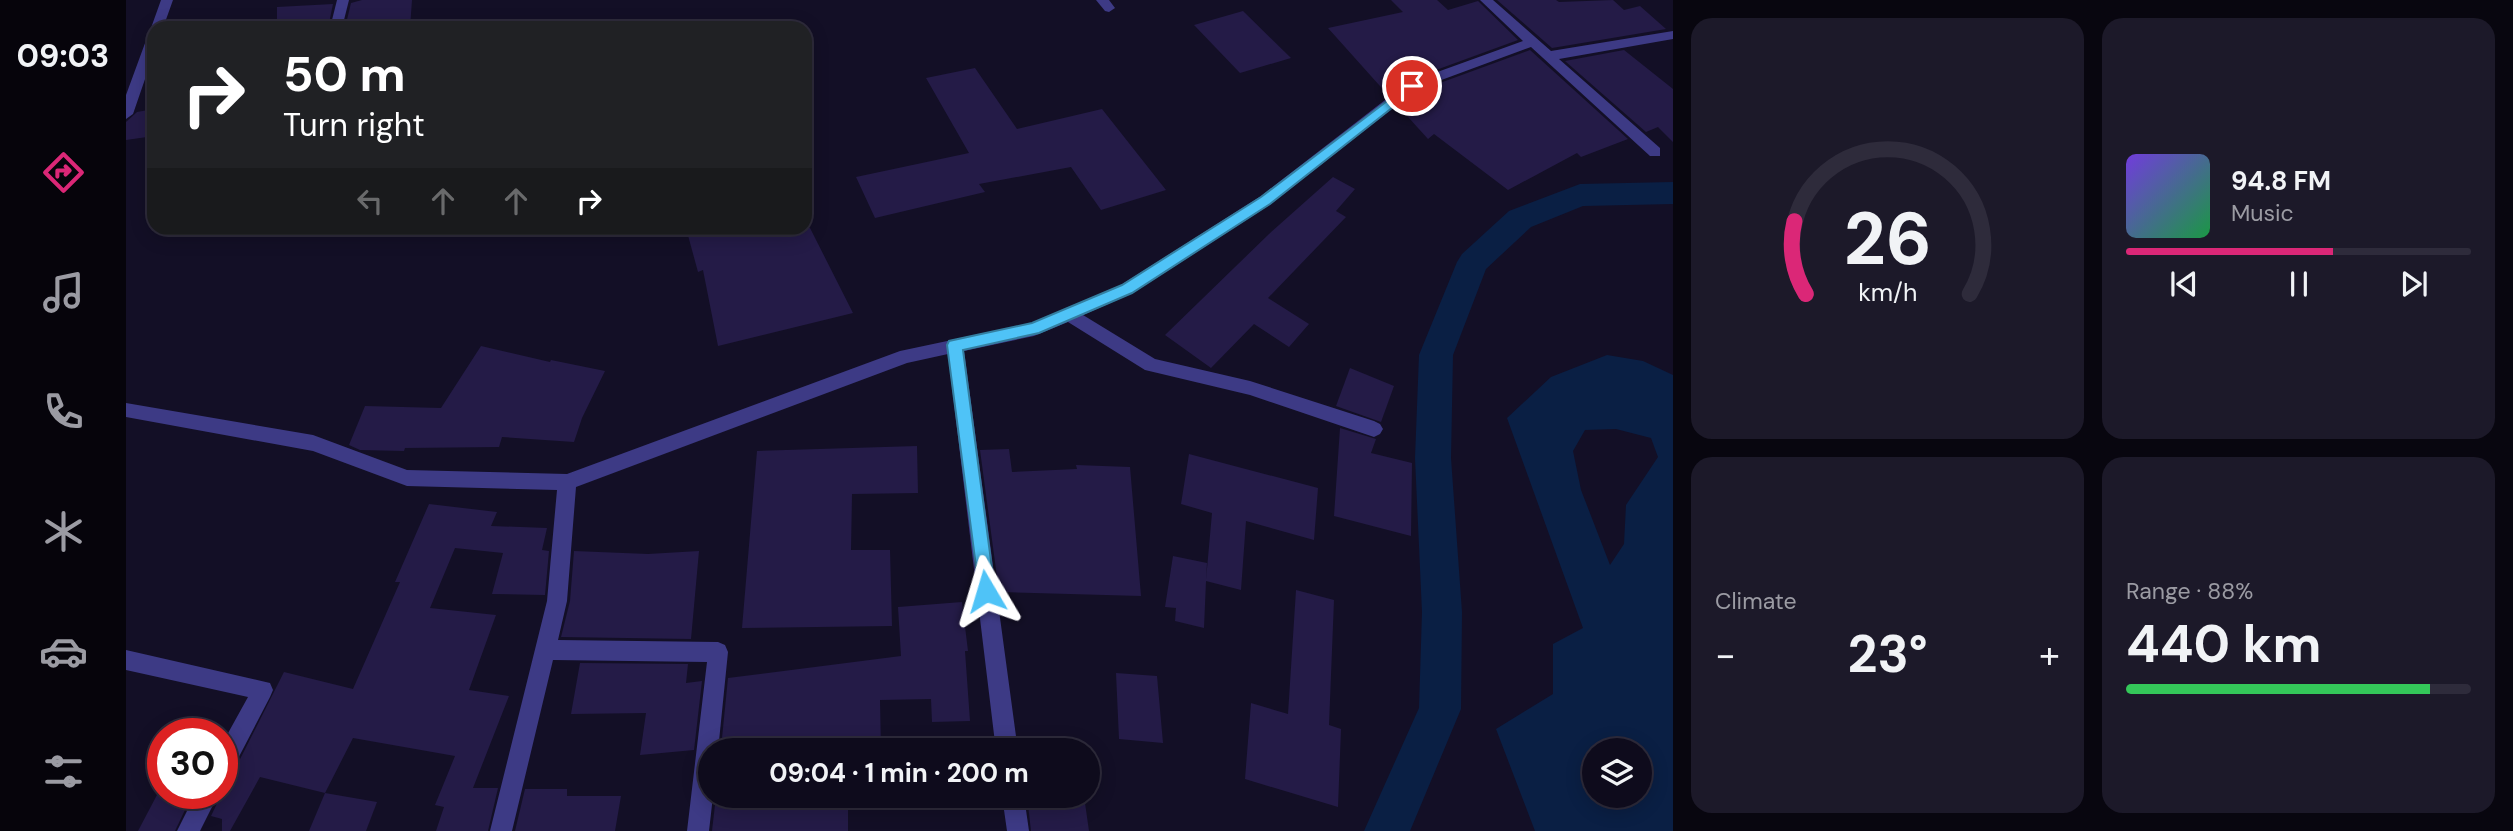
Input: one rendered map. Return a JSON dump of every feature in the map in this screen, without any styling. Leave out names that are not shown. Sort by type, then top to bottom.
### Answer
[{"type":"street","points":[[160,21],[167,0]]},
{"type":"street","points":[[338,21],[343,0]]},
{"type":"street","points":[[1486,0],[1655,152]]},
{"type":"street","points":[[1549,56],[1673,35]]},
{"type":"street","points":[[126,410],[313,443],[407,478],[567,482],[906,356],[1034,329],[1127,289],[1266,200],[1412,86],[1532,42]]},
{"type":"street","points":[[126,114],[147,55]]},
{"type":"street","points":[[1069,314],[1151,365],[1250,388],[1374,429]]},
{"type":"street","points":[[955,345],[1005,738]]},
{"type":"street","points":[[501,831],[557,601],[567,482]]},
{"type":"street","points":[[545,650],[718,652],[698,831]]},
{"type":"street","points":[[126,660],[263,690],[238,736]]},
{"type":"street","points":[[1015,808],[1018,831]]},
{"type":"street","points":[[188,831],[200,809]]},
{"type":"water","points":[[1607,355],[1643,361],[1673,375],[1673,831],[1535,831],[1496,729],[1553,694],[1553,644],[1583,628],[1507,418],[1551,377]],"holes":[[[1616,429],[1651,438],[1658,457],[1626,505],[1624,544],[1610,565],[1581,490],[1573,451],[1585,430]]]},
{"type":"building","points":[[362,0],[412,0],[410,21],[347,21],[351,3]]},
{"type":"building","points":[[1391,0],[1437,0],[1448,10],[1478,1],[1518,40],[1406,81],[1388,95],[1328,28],[1403,12]]},
{"type":"building","points":[[1497,0],[1613,0],[1624,10],[1640,6],[1666,29],[1552,48]]},
{"type":"building","points":[[333,4],[329,21],[277,21],[277,7]]},
{"type":"building","points":[[1243,11],[1291,58],[1240,73],[1194,25]]},
{"type":"building","points":[[1530,50],[1628,139],[1581,157],[1577,153],[1508,190],[1434,134],[1428,139],[1399,107],[1418,91]]},
{"type":"building","points":[[1624,50],[1673,89],[1673,142],[1658,127],[1646,132],[1565,61]]},
{"type":"building","points":[[975,68],[1017,129],[1102,109],[1166,190],[1101,210],[1071,167],[979,184],[985,192],[875,218],[856,177],[969,153],[926,78]]},
{"type":"building","points":[[147,110],[147,137],[126,140],[126,122],[137,112]]},
{"type":"building","points":[[1333,177],[1355,189],[1336,211],[1346,217],[1268,298],[1309,324],[1289,347],[1254,324],[1211,368],[1165,335],[1269,234]]},
{"type":"building","points":[[812,232],[853,313],[718,346],[703,270],[698,272],[688,235],[812,235]]},
{"type":"building","points":[[481,346],[605,371],[582,418],[574,442],[502,437],[499,447],[405,448],[404,451],[360,450],[349,445],[365,406],[441,408]]},
{"type":"building","points":[[1350,368],[1394,386],[1381,422],[1336,406]]},
{"type":"building","points":[[1340,428],[1376,439],[1371,453],[1412,463],[1411,536],[1334,516]]},
{"type":"building","points":[[917,446],[918,493],[852,494],[851,550],[890,550],[892,626],[742,628],[757,451]]},
{"type":"building","points":[[1009,449],[1012,472],[1077,469],[1076,465],[1130,467],[1141,596],[999,592],[980,450]]},
{"type":"building","points":[[1189,454],[1318,488],[1314,540],[1246,521],[1241,590],[1206,581],[1204,628],[1175,621],[1176,608],[1165,607],[1173,556],[1207,563],[1206,580],[1212,513],[1181,504]]},
{"type":"building","points":[[429,504],[497,512],[491,526],[547,528],[542,550],[549,551],[545,595],[492,594],[503,553],[455,548],[430,608],[496,615],[469,690],[509,696],[473,788],[498,788],[488,831],[436,831],[444,807],[435,805],[455,756],[353,738],[325,793],[260,777],[230,831],[222,831],[222,819],[211,816],[214,809],[238,809],[238,763],[284,672],[353,689],[400,582],[395,582]]},
{"type":"building","points":[[574,551],[648,554],[699,551],[691,639],[561,637],[570,601]]},
{"type":"building","points":[[1296,590],[1334,600],[1329,725],[1341,729],[1338,807],[1245,779],[1251,703],[1288,714]]},
{"type":"building","points":[[962,602],[968,651],[965,651],[970,721],[932,722],[931,699],[880,700],[881,738],[722,738],[728,678],[901,656],[898,607]]},
{"type":"building","points":[[580,663],[688,664],[686,683],[702,681],[694,750],[640,755],[646,713],[571,714]]},
{"type":"building","points":[[1116,673],[1157,676],[1163,743],[1119,739]]},
{"type":"building","points":[[525,789],[567,789],[567,796],[621,796],[615,831],[515,831]]},
{"type":"building","points":[[325,793],[377,802],[366,831],[309,831]]},
{"type":"building","points":[[715,808],[848,808],[848,831],[712,831]]},
{"type":"building","points":[[1028,808],[1086,808],[1089,831],[1031,831]]},
{"type":"building","points":[[150,809],[185,809],[175,831],[138,831]]},
{"type":"waterway","points":[[1387,831],[1440,709],[1442,612],[1433,458],[1436,355],[1473,262],[1520,219],[1580,195],[1673,193]]},
{"type":"route","points":[[986,591],[955,345],[1034,329],[1127,289],[1266,200],[1412,86]]}]
